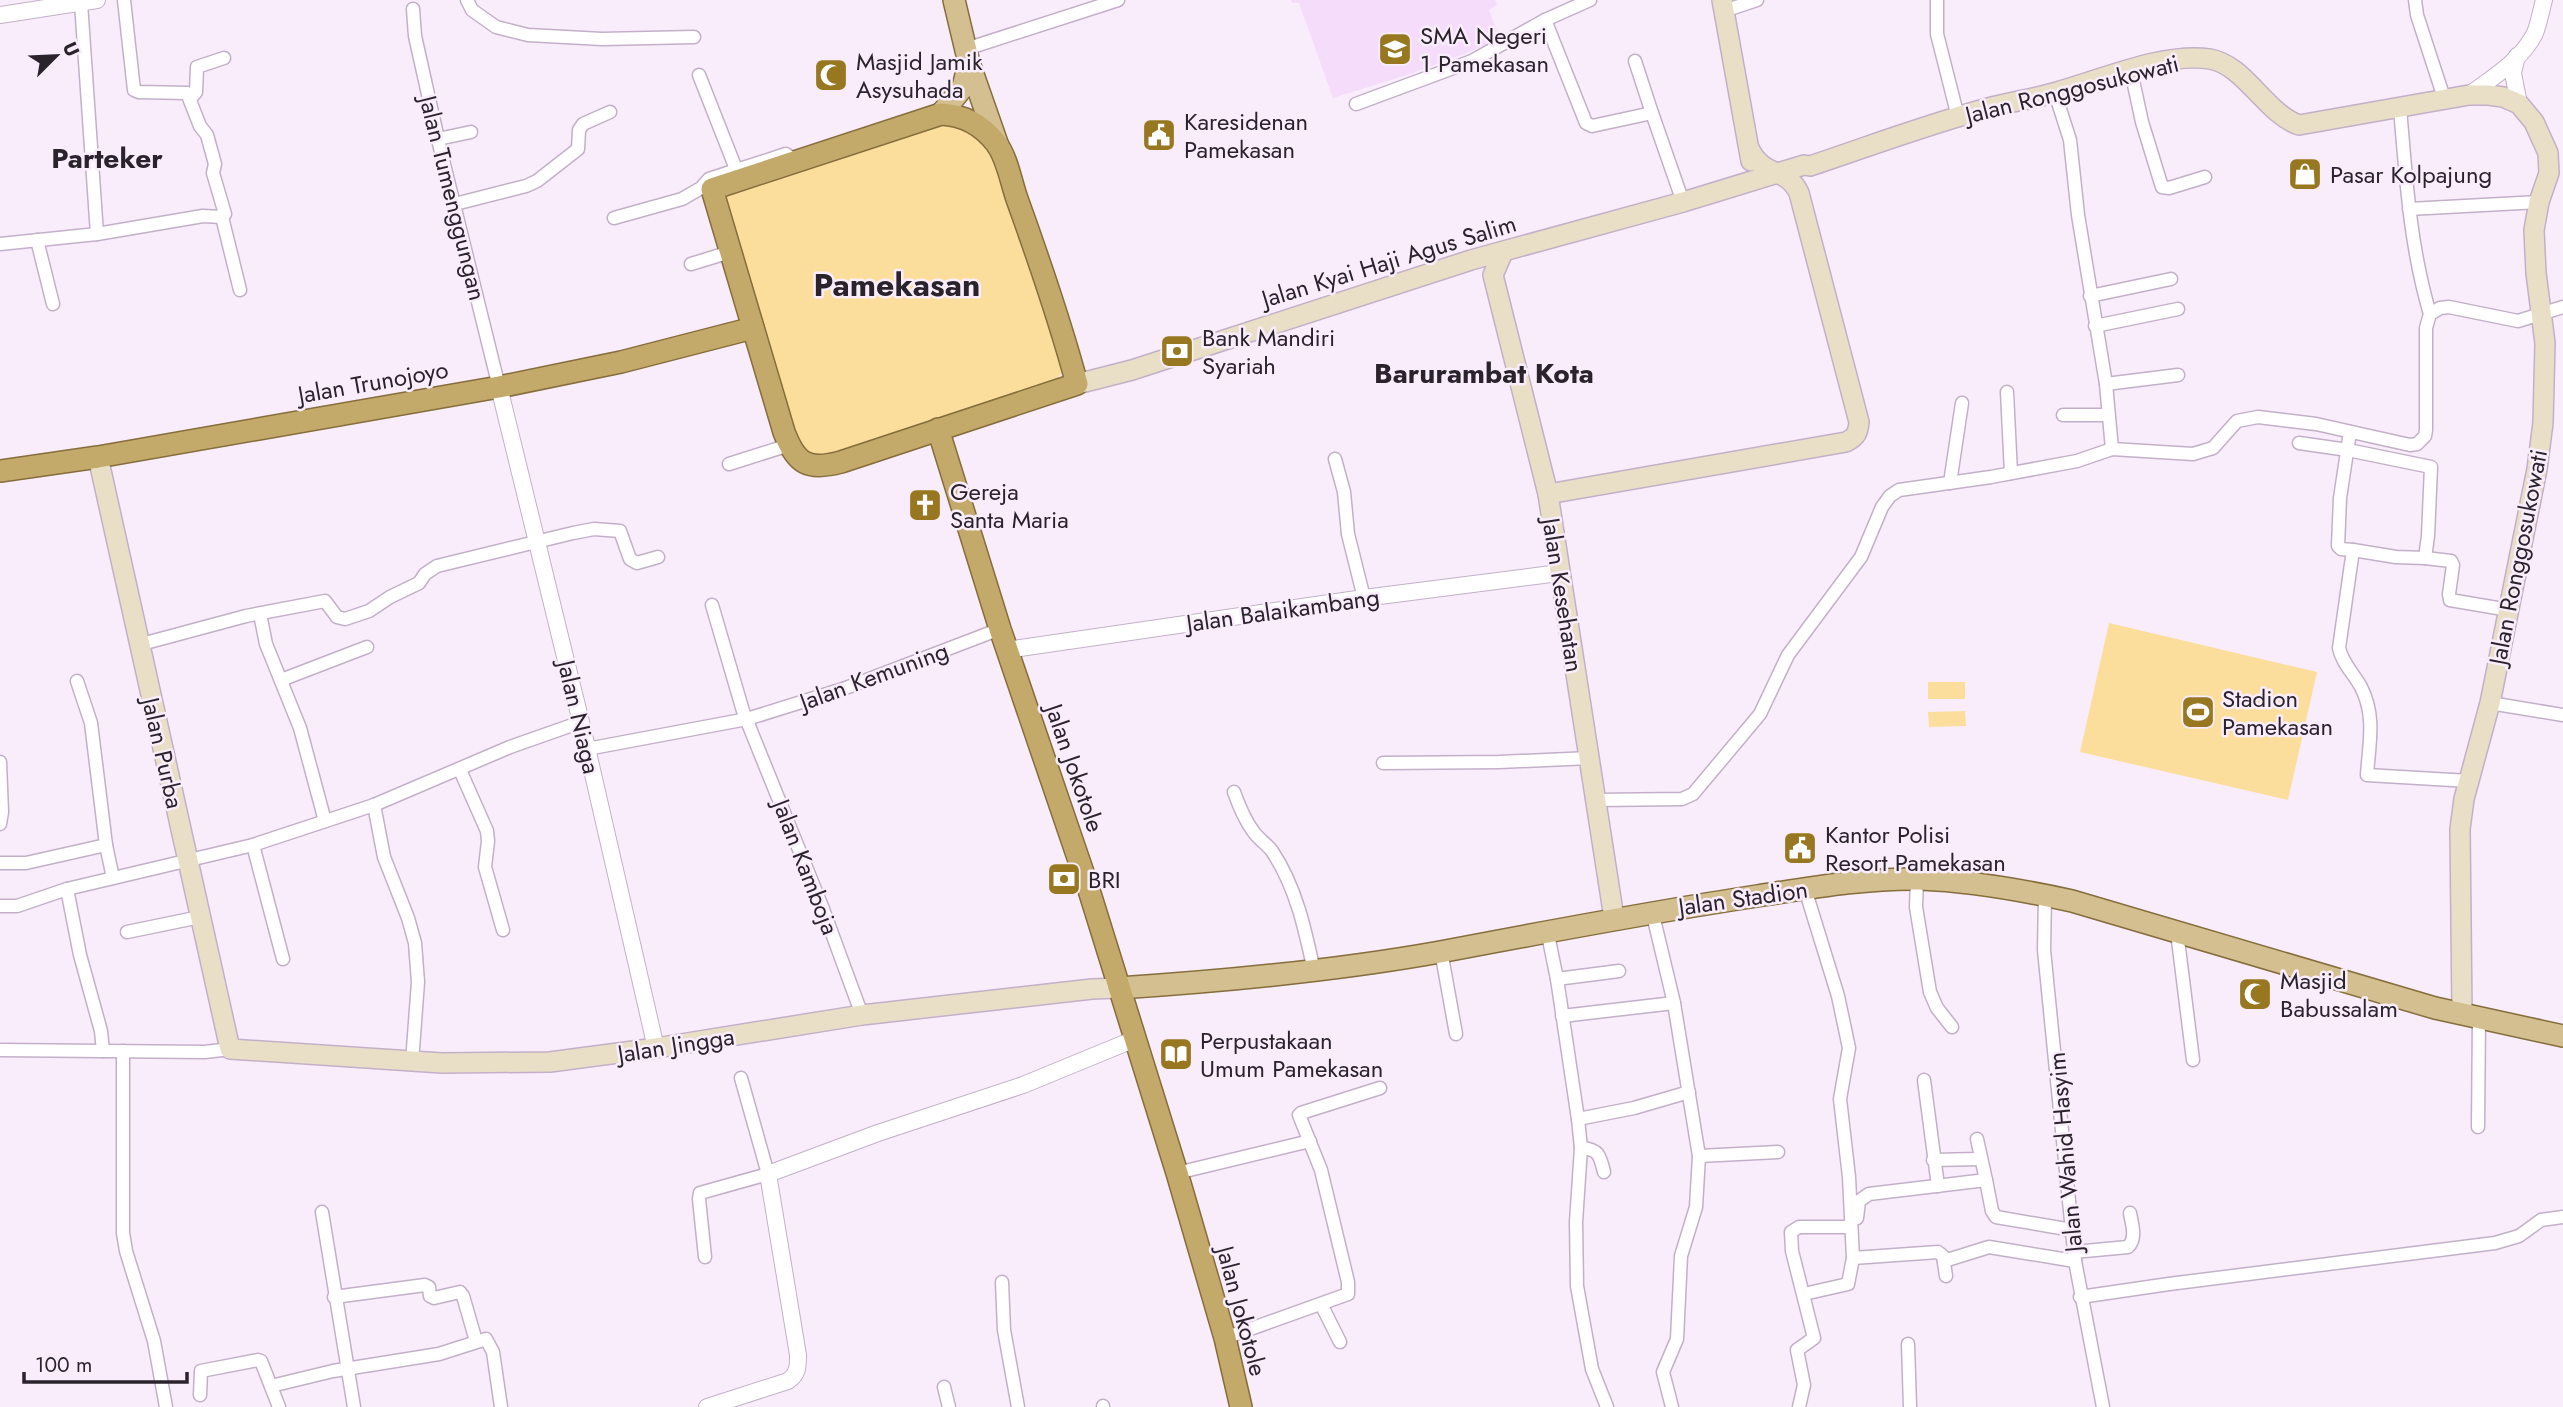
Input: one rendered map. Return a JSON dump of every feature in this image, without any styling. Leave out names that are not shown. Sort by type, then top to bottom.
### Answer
[{"type":"highway","points":[[789,445],[707,185],[792,164],[941,114],[968,120],[985,130],[998,146],[1037,254],[1077,384]]},
{"type":"highway","name":"Jalan Trunojoyo","points":[[0,471],[97,457],[499,387],[621,362],[753,328]]},
{"type":"highway","name":"Jalan Kyai Haji Agus Salim","points":[[789,445],[803,462],[821,467],[1077,384]]},
{"type":"highway","name":"Jalan Jokotole","points":[[938,429],[1000,629],[1088,887],[1177,1173],[1225,1338],[1241,1407]]},
{"type":"main road","points":[[955,3],[967,56],[998,146]]},
{"type":"main road","points":[[1723,5],[1750,150],[1749,171],[1736,187]]},
{"type":"main road","points":[[941,114],[963,87],[967,56]]},
{"type":"main road","name":"Jalan Ronggosukowati","points":[[1778,173],[1804,165],[1810,166],[1958,117],[2170,60],[2210,60],[2222,63],[2279,114],[2299,125],[2469,95],[2503,97],[2519,104],[2534,121],[2556,153],[2539,202],[2534,230],[2545,343],[2543,423],[2537,469],[2490,703],[2461,819],[2459,852],[2470,1015]]},
{"type":"main road","points":[[1750,150],[1761,166],[1790,179],[1799,193]]},
{"type":"main road","points":[[1548,494],[1846,442],[1858,432],[1859,422],[1799,193],[1800,175],[1810,166]]},
{"type":"main road","name":"Jalan Kyai Haji Agus Salim","points":[[1077,384],[1132,370],[1471,260],[1778,173]]},
{"type":"main road","points":[[1471,260],[1493,275],[1503,253]]},
{"type":"main road","name":"Jalan Kesehatan","points":[[1493,275],[1548,494],[1614,918]]},
{"type":"main road","name":"Jalan Purba","points":[[97,457],[230,1049]]},
{"type":"main road","name":"Jalan Stadion","points":[[1123,1002],[1161,987],[1314,971],[1387,960],[1652,911],[1804,889],[1917,879],[1954,881],[2045,895],[2470,1015],[2563,1036]]},
{"type":"main road","name":"Jalan Jingga","points":[[230,1049],[412,1062],[550,1062],[862,1015],[1092,989],[1123,1002]]},
{"type":"street","points":[[124,0],[134,90],[186,91],[200,127],[207,135],[215,164],[213,173],[225,212],[222,217],[240,290]]},
{"type":"street","points":[[467,0],[472,10],[496,27],[528,35],[602,39],[694,37]]},
{"type":"street","points":[[967,56],[1118,0]]},
{"type":"street","points":[[1356,104],[1472,61],[1545,20],[1590,0]]},
{"type":"street","points":[[1723,5],[1757,0]]},
{"type":"street","points":[[1937,0],[1938,44],[1958,117]]},
{"type":"street","points":[[2415,0],[2417,15],[2445,101]]},
{"type":"street","points":[[2469,95],[2517,56],[2536,31],[2544,0]]},
{"type":"street","points":[[0,16],[82,2],[97,234]]},
{"type":"street","name":"Jalan Tumenggungan","points":[[413,9],[415,36],[438,139],[499,387]]},
{"type":"street","points":[[1545,20],[1586,123],[1592,126],[1652,113]]},
{"type":"street","points":[[2517,56],[2514,83],[2519,104]]},
{"type":"street","points":[[190,99],[196,92],[195,69],[224,58]]},
{"type":"street","points":[[1635,61],[1683,202]]},
{"type":"street","points":[[2131,71],[2142,122],[2162,187],[2169,188],[2204,177]]},
{"type":"street","points":[[699,75],[736,169]]},
{"type":"street","points":[[2055,93],[2070,141],[2090,296],[2106,384],[2112,449]]},
{"type":"street","points":[[2299,443],[2349,441],[2410,445],[2422,441],[2426,430],[2426,328],[2430,314],[2421,283],[2409,209],[2400,108]]},
{"type":"street","points":[[454,204],[537,181],[578,149],[579,130],[583,124],[610,113]]},
{"type":"street","points":[[438,139],[471,132]]},
{"type":"street","points":[[614,218],[682,200],[736,169],[786,154],[792,164]]},
{"type":"street","points":[[2409,209],[2539,202]]},
{"type":"street","points":[[0,244],[97,234],[194,218],[222,217]]},
{"type":"street","points":[[37,240],[53,304]]},
{"type":"street","points":[[691,264],[730,252]]},
{"type":"street","points":[[2090,296],[2171,279]]},
{"type":"street","points":[[2430,314],[2440,308],[2449,307],[2518,321],[2542,318],[2563,307]]},
{"type":"street","points":[[2095,326],[2178,309]]},
{"type":"street","points":[[2106,384],[2178,375]]},
{"type":"street","name":"Jalan Niaga","points":[[499,387],[581,722],[656,1048]]},
{"type":"street","points":[[2007,392],[2011,473]]},
{"type":"street","points":[[1950,483],[1962,403]]},
{"type":"street","points":[[2063,415],[2108,415]]},
{"type":"street","points":[[1598,810],[1682,799],[1693,794],[1760,714],[1788,655],[1861,557],[1882,507],[1890,496],[1906,487],[1950,483],[2077,461],[2112,449],[2193,454],[2213,448],[2237,421],[2258,417],[2282,418],[2431,467],[2425,558]]},
{"type":"street","points":[[2349,441],[2340,498],[2338,546],[2341,549],[2452,563],[2449,594],[2452,602],[2509,610]]},
{"type":"street","points":[[729,464],[789,445]]},
{"type":"street","points":[[1335,459],[1344,492],[1348,534],[1364,598]]},
{"type":"street","points":[[138,645],[260,614],[325,601],[337,617],[345,620],[369,611],[419,583],[437,566],[594,529],[616,530],[623,535],[633,561],[637,563],[657,557]]},
{"type":"street","points":[[2353,550],[2339,648],[2341,657],[2367,700],[2372,734],[2367,775],[2469,782]]},
{"type":"street","name":"Jalan Balaikambang","points":[[1007,650],[1364,598],[1559,573]]},
{"type":"street","name":"Jalan Kamboja","points":[[712,605],[747,719],[824,909],[862,1015]]},
{"type":"street","points":[[260,614],[265,644],[300,728],[325,821]]},
{"type":"street","name":"Jalan Kemuning","points":[[587,749],[747,719],[843,689],[1000,629]]},
{"type":"street","points":[[281,680],[367,647]]},
{"type":"street","points":[[77,681],[91,723],[106,845],[113,878]]},
{"type":"street","points":[[2490,703],[2563,715]]},
{"type":"street","points":[[0,906],[17,906],[68,889],[253,845],[374,805],[510,747],[581,722]]},
{"type":"street","points":[[1383,763],[1590,758]]},
{"type":"street","points":[[0,762],[0,824]]},
{"type":"street","points":[[460,770],[487,831],[485,867],[503,930]]},
{"type":"street","points":[[1234,792],[1242,814],[1254,833],[1271,850],[1287,881],[1305,928],[1314,971]]},
{"type":"street","points":[[374,805],[384,857],[415,943],[418,982],[412,1062]]},
{"type":"street","points":[[0,863],[26,863],[106,845]]},
{"type":"street","points":[[253,845],[283,959]]},
{"type":"street","points":[[1917,879],[1919,927],[1930,992],[1937,1008],[1952,1027]]},
{"type":"street","points":[[68,889],[80,955],[101,1031],[103,1051]]},
{"type":"street","points":[[1804,889],[1838,996],[1849,1048],[1840,1099],[1848,1166],[1851,1227],[1856,1253]]},
{"type":"street","name":"Jalan Wahid Hasyim","points":[[2045,895],[2044,950],[2075,1257],[2080,1297],[2103,1407]]},
{"type":"street","points":[[1652,911],[1674,1003],[1699,1156],[1696,1207],[1681,1256],[1677,1339],[1664,1365],[1665,1383],[1672,1407]]},
{"type":"street","points":[[127,932],[200,917]]},
{"type":"street","points":[[1547,930],[1557,979],[1581,1148],[1576,1222],[1577,1286],[1592,1369],[1607,1407]]},
{"type":"street","points":[[2177,932],[2193,1060]]},
{"type":"street","points":[[1441,951],[1457,1034]]},
{"type":"street","points":[[1557,979],[1619,971]]},
{"type":"street","points":[[1562,1016],[1674,1003]]},
{"type":"street","points":[[2470,1015],[2478,1127]]},
{"type":"street","points":[[705,1257],[700,1193],[768,1174],[878,1133],[1023,1085],[1135,1039]]},
{"type":"street","points":[[0,1051],[103,1051],[123,1058],[230,1049]]},
{"type":"street","points":[[123,1058],[126,1251],[154,1341],[166,1407]]},
{"type":"street","points":[[707,1407],[788,1381],[798,1367],[768,1174],[741,1078]]},
{"type":"street","points":[[1924,1080],[1938,1186]]},
{"type":"street","points":[[1225,1338],[1337,1300],[1350,1292],[1329,1200],[1310,1141],[1299,1119],[1301,1113],[1380,1088]]},
{"type":"street","points":[[1578,1119],[1634,1108],[1689,1092]]},
{"type":"street","points":[[1977,1139],[1979,1158],[1992,1211],[1996,1217],[2072,1230]]},
{"type":"street","points":[[1177,1173],[1310,1141]]},
{"type":"street","points":[[1581,1148],[1596,1150],[1604,1172]]},
{"type":"street","points":[[1699,1156],[1778,1152]]},
{"type":"street","points":[[1933,1160],[1979,1158]]},
{"type":"street","points":[[1804,1294],[1848,1284],[1856,1253],[1859,1201],[1863,1197],[1986,1180]]},
{"type":"street","points":[[322,1212],[354,1407]]},
{"type":"street","points":[[1944,1261],[1989,1247],[2075,1257],[2127,1247],[2133,1241],[2130,1213]]},
{"type":"street","points":[[2080,1297],[2495,1243],[2519,1236],[2541,1220],[2563,1217]]},
{"type":"street","points":[[1799,1407],[1804,1385],[1797,1350],[1814,1338],[1792,1251],[1791,1232],[1799,1227],[1851,1227]]},
{"type":"street","points":[[1856,1253],[1938,1252],[1944,1261],[1946,1276]]},
{"type":"street","points":[[1002,1282],[1004,1330],[1018,1407]]},
{"type":"street","points":[[334,1297],[425,1285],[429,1287],[430,1296],[434,1298],[460,1292],[476,1341]]},
{"type":"street","points":[[1321,1304],[1340,1342]]},
{"type":"street","points":[[271,1386],[346,1369],[439,1354],[486,1339],[494,1352],[501,1407]]},
{"type":"street","points":[[1908,1344],[1910,1407]]},
{"type":"street","points":[[200,1395],[201,1371],[254,1360],[261,1361],[279,1407]]},
{"type":"street","points":[[944,1387],[949,1407]]},
{"type":"shaded area","name":"SMA Negeri 1 Pamekasan","points":[[1291,0],[1495,0],[1497,5],[1489,10],[1500,40],[1410,74],[1333,98],[1299,3],[1292,3]]},
{"type":"shaded area","points":[[947,113],[992,130],[1064,371],[1056,380],[826,458],[808,454],[788,429],[722,189]]},
{"type":"shaded area","name":"Stadion Pamekasan","points":[[2109,623],[2317,672],[2288,800],[2080,752]]},
{"type":"shaded area","points":[[1928,682],[1965,682],[1965,699],[1928,699]]},
{"type":"shaded area","points":[[1965,711],[1966,726],[1929,727],[1928,712]]},
{"type":"place","name":"SMA Negeri 1 Pamekasan","points":[[1395,49]]},
{"type":"place","name":"Masjid Jamik Asysuhada","points":[[831,75]]},
{"type":"place","name":"Karesidenan Pamekasan","points":[[1159,135]]},
{"type":"place","name":"Pasar Kolpajung","points":[[2305,174]]},
{"type":"place","name":"Bank Mandiri Syariah","points":[[1177,351]]},
{"type":"place","name":"Gereja Santa Maria","points":[[925,505]]},
{"type":"place","name":"Stadion Pamekasan","points":[[2198,712]]},
{"type":"place","name":"Kantor Polisi Resort Pamekasan","points":[[1800,848]]},
{"type":"place","name":"BRI","points":[[1064,879]]},
{"type":"place","name":"Masjid Babussalam","points":[[2255,994]]},
{"type":"place","name":"Perpustakaan Umum Pamekasan","points":[[1176,1054]]},
{"type":"district","name":"Parteker","points":[[107,158]]},
{"type":"district","name":"Pamekasan","points":[[897,285]]},
{"type":"district","name":"Barurambat Kota","points":[[1484,373]]}]
